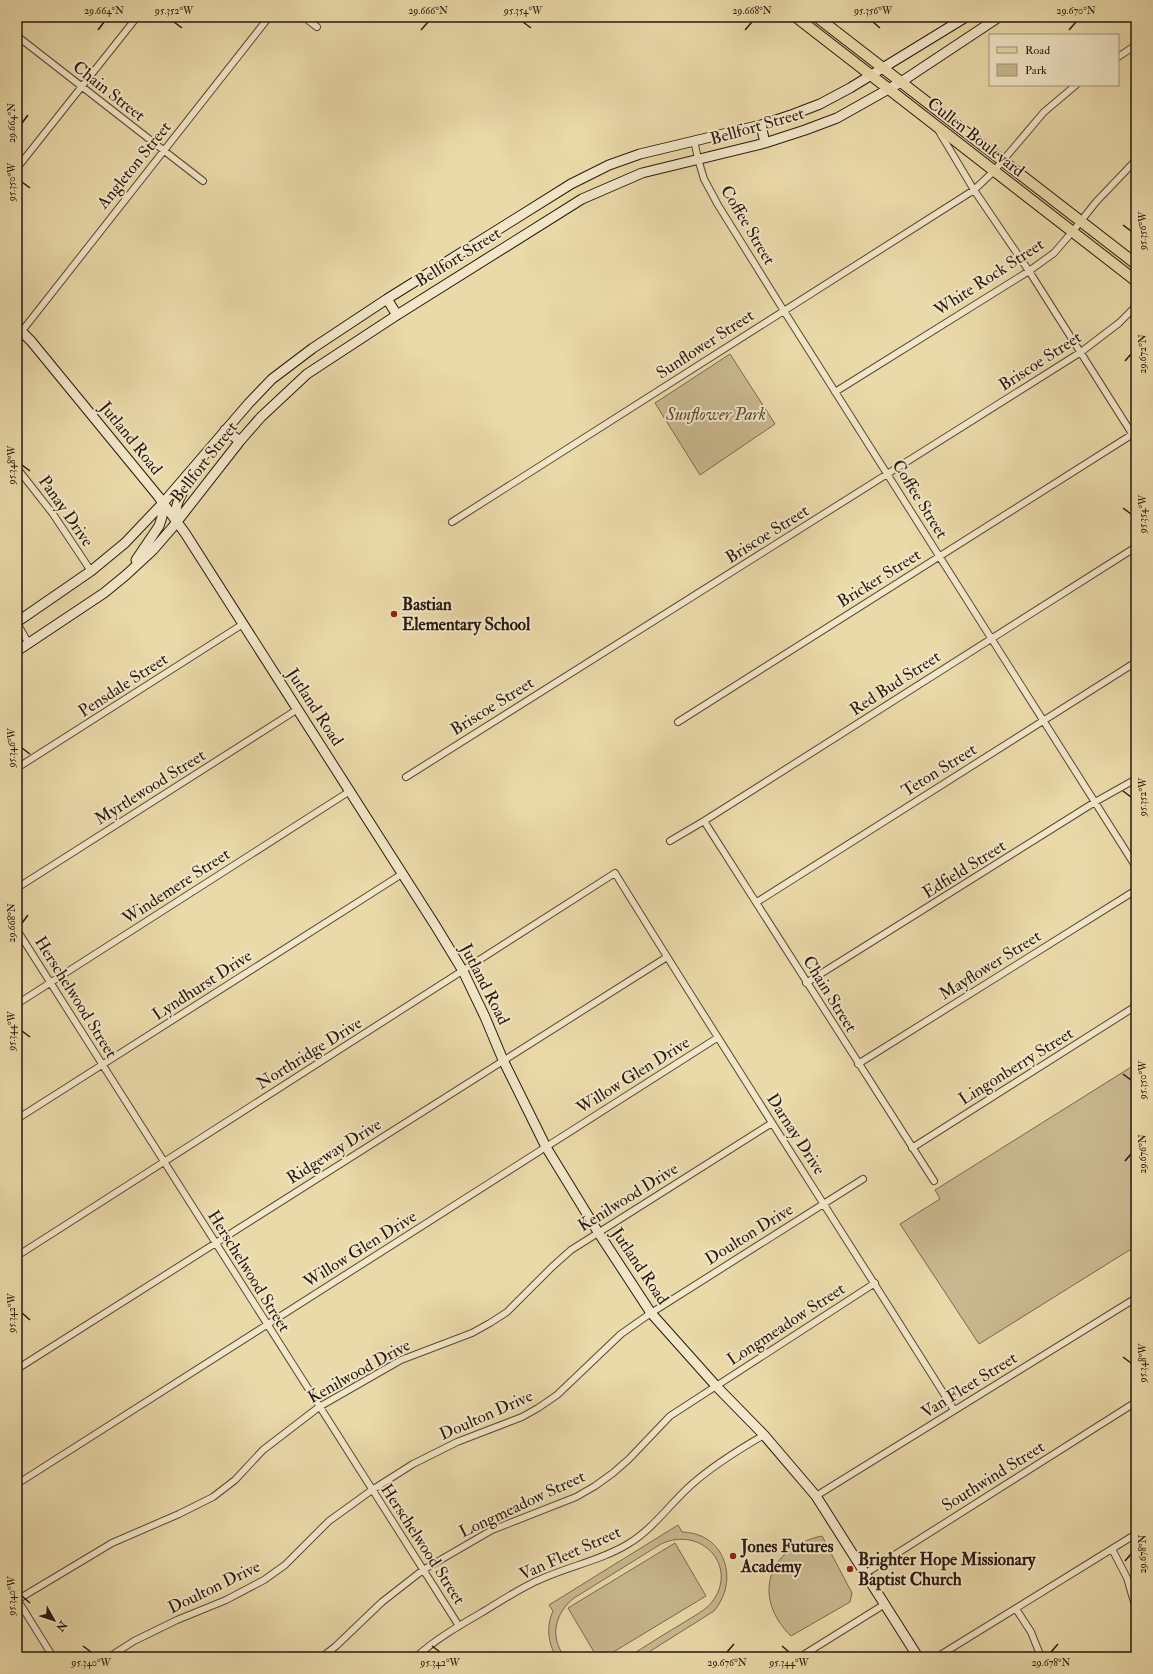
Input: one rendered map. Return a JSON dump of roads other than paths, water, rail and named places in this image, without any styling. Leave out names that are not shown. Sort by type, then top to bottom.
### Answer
[{"type":"main road","name":"Cullen Boulevard","points":[[796,17],[888,90],[1136,281]]},
{"type":"main road","name":"Cullen Boulevard","points":[[817,17],[1136,264]]},
{"type":"main road","name":"Bellfort Street","points":[[17,623],[91,571],[125,543],[163,503],[225,430],[272,379],[296,360],[387,299],[571,184],[609,165],[640,154],[761,125],[820,104],[883,68],[966,17]]},
{"type":"main road","name":"Bellfort Street","points":[[17,651],[104,593],[153,550],[261,417],[307,374],[488,256],[582,199],[642,173],[764,143],[837,118],[901,82],[999,17]]},
{"type":"main road","points":[[761,125],[764,143]]},
{"type":"main road","points":[[571,184],[582,199]]},
{"type":"main road","points":[[478,242],[488,256]]},
{"type":"main road","points":[[387,299],[397,315]]},
{"type":"main road","name":"Jutland Road","points":[[19,329],[163,503],[243,624],[463,971],[485,1017],[503,1060],[546,1146],[598,1232],[651,1313],[717,1387],[764,1435],[816,1496],[918,1657]]},
{"type":"main road","points":[[296,360],[307,374]]},
{"type":"main road","points":[[225,430],[240,441]]},
{"type":"main road","points":[[177,522],[175,514],[176,506],[199,462]]},
{"type":"main road","points":[[126,575],[159,526],[162,517],[163,503]]},
{"type":"street","points":[[17,168],[137,17]]},
{"type":"street","name":"Angleton Street","points":[[19,329],[203,103],[269,17]]},
{"type":"street","points":[[304,17],[317,27]]},
{"type":"street","name":"Chain Street","points":[[17,36],[81,88],[202,181]]},
{"type":"street","points":[[1119,56],[1136,45]]},
{"type":"street","points":[[1003,161],[1044,112],[1075,86]]},
{"type":"street","points":[[935,126],[974,190],[1029,271],[1135,436]]},
{"type":"street","name":"Coffee Street","points":[[694,140],[704,179],[718,205],[1136,867]]},
{"type":"street","name":"White Rock Street","points":[[835,392],[1029,271],[1054,253],[1101,196],[1136,160]]},
{"type":"street","name":"Sunflower Street","points":[[452,522],[974,190],[1003,161]]},
{"type":"street","name":"Briscoe Street","points":[[406,777],[889,475],[1081,352],[1119,323],[1136,306]]},
{"type":"street","name":"Bricker Street","points":[[678,722],[940,556],[1135,436]]},
{"type":"street","name":"Panay Drive","points":[[17,468],[53,514],[91,571]]},
{"type":"street","name":"Red Bud Street","points":[[670,841],[704,822],[1136,547]]},
{"type":"street","points":[[17,623],[29,644]]},
{"type":"street","name":"Pensdale Street","points":[[17,768],[243,624]]},
{"type":"street","name":"Teton Street","points":[[757,902],[1136,662]]},
{"type":"street","name":"Myrtlewood Street","points":[[17,888],[298,710]]},
{"type":"street","name":"Edfield Street","points":[[806,983],[1095,802],[1136,779]]},
{"type":"street","name":"Windemere Street","points":[[17,1004],[350,791]]},
{"type":"street","name":"Chain Street","points":[[704,822],[757,902],[806,983],[934,1181]]},
{"type":"street","name":"Darnay Drive","points":[[615,873],[717,1038],[875,1283],[954,1410]]},
{"type":"street","name":"Northridge Drive","points":[[17,1256],[615,873]]},
{"type":"street","name":"Lyndhurst Drive","points":[[17,1119],[402,874]]},
{"type":"street","name":"Mayflower Street","points":[[858,1064],[1136,890]]},
{"type":"street","name":"Herschelwood Street","points":[[17,930],[52,982],[102,1066],[459,1626]]},
{"type":"street","name":"Ridgeway Drive","points":[[17,1369],[667,957]]},
{"type":"street","name":"Lingonberry Street","points":[[912,1148],[1136,1006]]},
{"type":"street","name":"Willow Glen Drive","points":[[17,1484],[717,1038]]},
{"type":"street","name":"Kenilwood Drive","points":[[17,1600],[112,1543],[179,1514],[213,1497],[235,1480],[263,1450],[319,1407],[401,1360],[472,1334],[490,1323],[513,1306],[552,1266],[571,1250],[772,1123]]},
{"type":"street","name":"Doulton Drive","points":[[109,1657],[134,1641],[177,1620],[226,1600],[264,1580],[285,1564],[329,1521],[372,1490],[413,1464],[457,1442],[522,1417],[538,1408],[557,1395],[621,1334],[651,1313],[863,1179]]},
{"type":"street","name":"Longmeadow Street","points":[[322,1657],[336,1646],[382,1602],[423,1570],[492,1530],[576,1497],[595,1486],[629,1459],[670,1416],[717,1387],[875,1283]]},
{"type":"street","name":"Van Fleet Street","points":[[816,1496],[1136,1298]]},
{"type":"street","name":"Southwind Street","points":[[866,1573],[1136,1402]]},
{"type":"street","name":"Van Fleet Street","points":[[416,1657],[459,1626],[540,1579],[629,1544],[655,1522],[705,1473],[722,1460],[764,1435]]},
{"type":"street","points":[[937,1657],[1136,1534]]},
{"type":"street","points":[[1112,1549],[1127,1578],[1136,1609]]},
{"type":"street","points":[[17,1600],[53,1657]]},
{"type":"street","points":[[800,1657],[885,1604]]},
{"type":"street","points":[[1016,1609],[1031,1632],[1041,1657]]},
{"type":"place","name":"Bastian Elementary School","points":[[394,614]]},
{"type":"place","name":"Jones Futures Academy","points":[[733,1556]]},
{"type":"place","name":"Brighter Hope Missionary Baptist Church","points":[[850,1569]]},
{"type":"park label","name":"Sunflower Park","points":[[716,414]]}]
